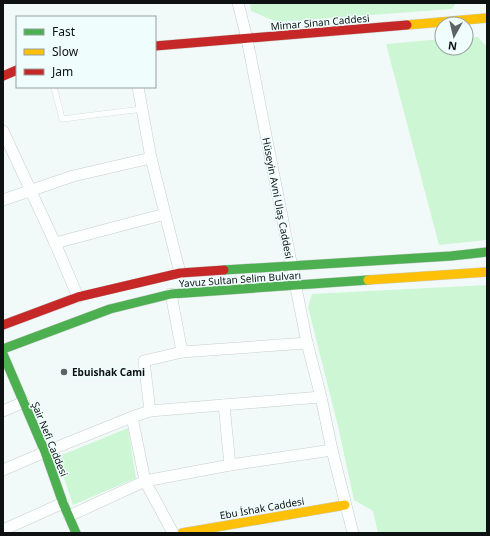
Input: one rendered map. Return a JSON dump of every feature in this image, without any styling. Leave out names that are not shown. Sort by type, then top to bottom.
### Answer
[{"type":"main road","name":"Mimar Sinan Caddesi","points":[[156,46],[487,18]]},
{"type":"main road","points":[[3,76],[16,70]]},
{"type":"main road","name":"Yavuz Sultan Selim Bulvarı","points":[[3,325],[78,298],[180,273],[452,256],[487,252]]},
{"type":"main road","name":"Yavuz Sultan Selim Bulvarı","points":[[3,349],[110,309],[171,294],[487,272]]},
{"type":"main road","name":"Şair Nefi Caddesi","points":[[3,354],[45,452],[63,503],[76,533]]},
{"type":"main road","name":"Ebu İshak Caddesi","points":[[182,533],[231,529],[345,505]]},
{"type":"street","name":"Hüseyin Avni Ulaş Caddesi","points":[[238,3],[247,39],[307,343],[353,533]]},
{"type":"street","points":[[138,88],[151,158],[180,273]]},
{"type":"street","points":[[3,131],[55,243],[78,298]]},
{"type":"street","points":[[3,200],[73,176],[151,158]]},
{"type":"street","points":[[55,243],[165,214]]},
{"type":"street","points":[[171,294],[182,352]]},
{"type":"street","points":[[150,411],[144,361],[182,352],[307,343]]},
{"type":"street","points":[[3,470],[150,411],[321,397]]},
{"type":"street","points":[[3,411],[24,402]]},
{"type":"street","points":[[224,405],[230,465]]},
{"type":"street","points":[[132,417],[145,481],[173,533]]},
{"type":"street","points":[[69,516],[145,481],[230,465],[332,450]]},
{"type":"street","points":[[3,530],[63,503]]},
{"type":"lane","points":[[54,88],[62,119],[142,109]]},
{"type":"green space","points":[[250,3],[456,3],[452,9],[277,22],[251,11]]},
{"type":"green space","points":[[474,37],[478,37],[487,47],[487,240],[439,245],[386,44],[434,40],[434,56],[474,56]]},
{"type":"green space","points":[[487,285],[487,533],[378,533],[373,511],[354,500],[338,426],[308,307],[312,294]]},
{"type":"green space","points":[[128,428],[136,478],[73,505],[57,457]]},
{"type":"traffic: fast","points":[[224,270],[451,256],[487,252]]},
{"type":"traffic: fast","points":[[3,349],[110,309],[171,294],[368,280]]},
{"type":"traffic: fast","points":[[3,354],[45,452],[63,503],[76,533]]},
{"type":"traffic: slow","points":[[407,25],[487,18]]},
{"type":"traffic: slow","points":[[368,280],[487,272]]},
{"type":"traffic: slow","points":[[182,533],[345,505]]},
{"type":"traffic: jam","points":[[156,46],[407,25]]},
{"type":"traffic: jam","points":[[3,76],[16,70]]},
{"type":"traffic: jam","points":[[3,325],[78,297],[180,273],[224,270]]},
{"type":"place","name":"Ebuishak Cami","points":[[64,372]]}]
